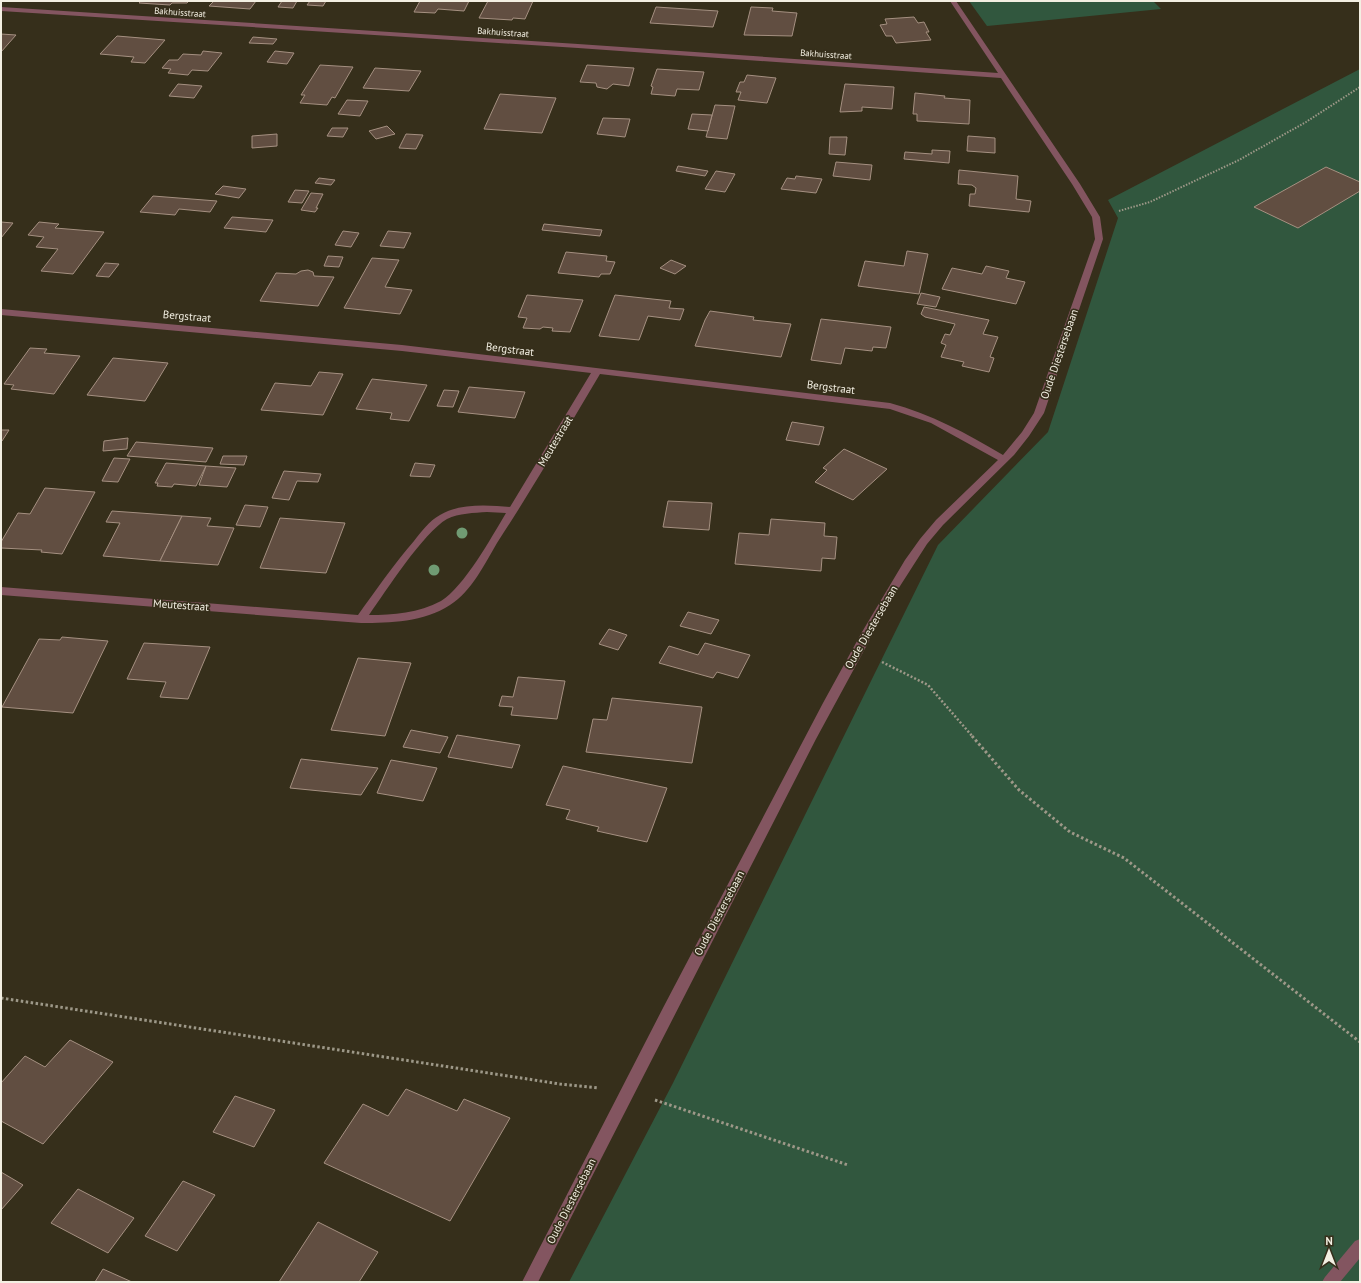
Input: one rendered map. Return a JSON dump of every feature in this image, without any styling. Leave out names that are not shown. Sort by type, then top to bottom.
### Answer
[{"type":"street","name":"Oude Diestersebaan","points":[[530,1282],[627,1090],[857,650],[911,558],[920,546],[934,528],[1028,432],[1039,413],[1099,239],[1096,217],[1076,184],[953,1]]},
{"type":"street","name":"Bakhuisstraat","points":[[1,9],[586,46],[1004,76]]},
{"type":"street","name":"Bergstraat","points":[[1,312],[266,335],[597,371],[890,406],[911,410],[952,429],[1003,459]]},
{"type":"street","name":"Meutestraat","points":[[1,591],[361,619],[394,619],[424,612],[445,604],[462,588],[513,511],[597,371]]},
{"type":"street","points":[[361,619],[425,534],[443,518],[471,509],[513,511]]},
{"type":"street","points":[[1330,1282],[1360,1246]]},
{"type":"path","points":[[1096,217],[1150,202],[1239,160],[1306,122],[1360,87]]},
{"type":"path","points":[[857,650],[928,685],[1019,790],[1070,832],[1124,858],[1360,1042]]},
{"type":"path","points":[[1,998],[560,1084],[627,1090],[848,1165]]},
{"type":"green space","points":[[969,1],[1153,1],[1161,9],[987,26]]},
{"type":"green space","points":[[1360,69],[1360,1282],[569,1282],[673,1083],[938,545],[1048,432],[1118,218],[1108,200]]},
{"type":"building","points":[[141,1],[189,1],[187,3],[172,3],[170,5],[139,3]]},
{"type":"building","points":[[214,1],[256,1],[250,9],[209,6]]},
{"type":"building","points":[[282,1],[297,1],[293,8],[278,7]]},
{"type":"building","points":[[310,1],[326,1],[323,6],[307,5]]},
{"type":"building","points":[[420,1],[469,1],[464,11],[438,9],[435,13],[414,12]]},
{"type":"building","points":[[488,1],[533,1],[525,19],[513,18],[512,20],[479,18]]},
{"type":"building","points":[[656,7],[718,11],[713,27],[650,23]]},
{"type":"building","points":[[751,7],[773,8],[772,11],[797,13],[792,36],[744,35]]},
{"type":"building","points":[[914,17],[918,23],[924,22],[929,32],[926,32],[931,40],[896,43],[892,36],[886,36],[880,25],[887,24],[885,19]]},
{"type":"building","points":[[1,34],[16,35],[1,52]]},
{"type":"building","points":[[117,36],[165,40],[145,63],[131,62],[134,57],[100,54]]},
{"type":"building","points":[[253,37],[277,39],[273,44],[249,43]]},
{"type":"building","points":[[203,51],[222,53],[208,71],[192,70],[188,75],[168,73],[171,69],[162,68],[169,60],[178,60],[183,54],[201,55]]},
{"type":"building","points":[[275,51],[294,53],[287,64],[267,62]]},
{"type":"building","points":[[320,65],[353,67],[335,98],[332,97],[327,105],[300,103],[305,95],[301,95]]},
{"type":"building","points":[[587,65],[634,68],[629,86],[613,84],[607,89],[597,87],[596,83],[580,82]]},
{"type":"building","points":[[375,68],[421,71],[409,91],[363,88]]},
{"type":"building","points":[[657,69],[704,72],[699,90],[677,89],[675,96],[651,94],[653,87],[651,86]]},
{"type":"building","points":[[747,75],[776,78],[767,103],[738,100],[741,92],[736,92],[740,82],[744,82]]},
{"type":"building","points":[[178,84],[202,86],[194,98],[169,96]]},
{"type":"building","points":[[845,84],[894,87],[892,109],[862,107],[862,111],[840,112]]},
{"type":"building","points":[[915,93],[945,96],[944,98],[970,100],[969,124],[917,121],[917,114],[913,114]]},
{"type":"building","points":[[500,94],[556,98],[542,133],[484,129]]},
{"type":"building","points":[[347,100],[368,101],[360,116],[338,114]]},
{"type":"building","points":[[715,105],[735,106],[727,139],[706,137]]},
{"type":"building","points":[[692,114],[712,115],[708,131],[688,129]]},
{"type":"building","points":[[603,118],[630,119],[625,137],[597,134]]},
{"type":"building","points":[[387,126],[395,134],[376,139],[369,131]]},
{"type":"building","points":[[332,128],[348,128],[343,137],[327,136]]},
{"type":"building","points":[[277,134],[277,146],[252,148],[252,136]]},
{"type":"building","points":[[406,134],[423,135],[416,149],[399,148]]},
{"type":"building","points":[[968,136],[995,138],[995,153],[967,151]]},
{"type":"building","points":[[830,137],[847,137],[845,155],[829,154]]},
{"type":"building","points":[[932,150],[950,151],[949,163],[904,159],[905,152],[932,154]]},
{"type":"building","points":[[836,162],[872,165],[870,180],[833,176]]},
{"type":"building","points":[[678,166],[708,171],[705,176],[676,171]]},
{"type":"building","points":[[1326,167],[1360,182],[1360,191],[1298,228],[1254,207]]},
{"type":"building","points":[[959,170],[1018,176],[1016,199],[1031,201],[1029,212],[969,206],[970,194],[975,194],[976,188],[972,185],[958,184]]},
{"type":"building","points":[[716,171],[735,174],[725,192],[705,189]]},
{"type":"building","points":[[796,176],[822,179],[816,193],[781,189],[787,178],[795,179]]},
{"type":"building","points":[[319,178],[335,180],[331,185],[315,183]]},
{"type":"building","points":[[223,186],[246,189],[239,198],[215,194]]},
{"type":"building","points":[[295,190],[309,191],[302,203],[288,202]]},
{"type":"building","points":[[311,193],[323,194],[316,208],[318,208],[315,212],[301,210]]},
{"type":"building","points":[[153,196],[217,201],[210,212],[179,209],[175,215],[140,212]]},
{"type":"building","points":[[232,217],[273,220],[266,232],[224,228]]},
{"type":"building","points":[[1,222],[13,223],[1,238]]},
{"type":"building","points":[[39,222],[59,224],[55,228],[104,232],[73,274],[41,271],[58,249],[36,247],[44,237],[28,235]]},
{"type":"building","points":[[544,224],[602,230],[600,236],[542,230]]},
{"type":"building","points":[[343,231],[359,233],[351,247],[335,245]]},
{"type":"building","points":[[388,231],[411,233],[404,248],[380,246]]},
{"type":"building","points":[[907,251],[928,254],[919,294],[858,286],[865,261],[904,266]]},
{"type":"building","points":[[566,252],[607,256],[606,261],[615,262],[610,274],[601,274],[599,277],[558,273]]},
{"type":"building","points":[[328,256],[343,257],[339,267],[324,266]]},
{"type":"building","points":[[372,258],[399,260],[385,287],[412,290],[400,314],[344,308]]},
{"type":"building","points":[[671,260],[686,266],[675,274],[660,268]]},
{"type":"building","points":[[105,263],[119,264],[109,277],[96,276]]},
{"type":"building","points":[[986,266],[1009,271],[1006,278],[1025,282],[1016,304],[942,289],[952,268],[982,274]]},
{"type":"building","points":[[308,270],[313,272],[314,276],[334,277],[318,306],[260,301],[276,273],[296,274],[301,271]]},
{"type":"building","points":[[921,293],[940,297],[936,307],[917,304]]},
{"type":"building","points":[[527,295],[583,300],[570,332],[552,331],[553,328],[543,327],[540,329],[523,328],[527,318],[518,317]]},
{"type":"building","points":[[615,295],[671,301],[669,308],[684,309],[680,320],[648,316],[639,340],[599,336]]},
{"type":"building","points":[[924,307],[989,320],[983,334],[998,337],[990,357],[994,358],[989,372],[962,366],[964,362],[941,357],[946,345],[941,343],[945,334],[950,335],[955,324],[925,317],[921,314]]},
{"type":"building","points":[[710,311],[754,317],[753,320],[791,324],[781,357],[695,346]]},
{"type":"building","points":[[821,319],[891,327],[886,348],[873,347],[872,351],[845,348],[841,364],[811,360]]},
{"type":"building","points":[[30,348],[47,349],[44,353],[80,356],[54,394],[11,389],[14,385],[4,384]]},
{"type":"building","points":[[113,358],[168,363],[145,401],[87,395]]},
{"type":"building","points":[[319,372],[343,374],[323,415],[261,410],[275,383],[311,386]]},
{"type":"building","points":[[372,379],[427,385],[409,421],[390,419],[392,413],[356,409]]},
{"type":"building","points":[[469,387],[525,392],[515,418],[458,412]]},
{"type":"building","points":[[444,390],[459,391],[453,407],[437,406]]},
{"type":"building","points":[[792,422],[824,427],[819,445],[786,440]]},
{"type":"building","points":[[1,430],[9,430],[2,441],[1,441]]},
{"type":"building","points":[[128,438],[127,449],[103,451],[104,441]]},
{"type":"building","points":[[136,442],[213,448],[206,462],[127,456]]},
{"type":"building","points":[[844,449],[887,469],[853,500],[815,482],[827,470],[823,468]]},
{"type":"building","points":[[223,456],[247,456],[244,465],[220,464]]},
{"type":"building","points":[[114,458],[130,459],[118,482],[102,481]]},
{"type":"building","points":[[166,463],[206,466],[196,486],[174,484],[172,487],[157,486],[158,483],[155,483]]},
{"type":"building","points":[[415,463],[435,465],[430,477],[410,476]]},
{"type":"building","points":[[206,466],[236,468],[227,487],[199,485]]},
{"type":"building","points":[[284,471],[321,474],[318,482],[297,481],[289,500],[272,498]]},
{"type":"building","points":[[45,488],[95,492],[62,554],[41,552],[42,550],[1,548],[1,542],[18,513],[30,514]]},
{"type":"building","points":[[668,501],[712,503],[709,530],[663,527]]},
{"type":"building","points":[[245,505],[268,507],[260,527],[236,525]]},
{"type":"building","points":[[112,511],[182,516],[160,561],[103,556],[120,523],[106,522]]},
{"type":"building","points":[[182,516],[211,518],[207,526],[234,528],[218,565],[160,561]]},
{"type":"building","points":[[280,518],[345,523],[326,573],[260,568]]},
{"type":"building","points":[[771,519],[825,523],[824,536],[837,537],[835,559],[822,558],[821,571],[735,564],[739,533],[769,535]]},
{"type":"building","points":[[688,612],[719,620],[711,634],[680,626]]},
{"type":"building","points":[[609,629],[627,635],[618,650],[599,644]]},
{"type":"building","points":[[62,637],[108,641],[73,713],[2,707],[39,639],[60,640]]},
{"type":"building","points":[[144,643],[210,647],[188,699],[160,697],[166,682],[127,679]]},
{"type":"building","points":[[705,643],[750,655],[738,678],[717,672],[713,678],[659,663],[669,646],[698,655]]},
{"type":"building","points":[[358,658],[411,663],[385,736],[331,730]]},
{"type":"building","points":[[518,677],[565,681],[557,719],[511,715],[513,707],[499,706],[502,696],[513,697]]},
{"type":"building","points":[[612,698],[702,707],[692,763],[586,752],[593,719],[607,720]]},
{"type":"building","points":[[411,730],[448,737],[440,753],[403,747]]},
{"type":"building","points":[[457,735],[520,745],[512,768],[448,757]]},
{"type":"building","points":[[301,759],[378,768],[361,795],[290,788]]},
{"type":"building","points":[[391,760],[437,768],[423,801],[377,793]]},
{"type":"building","points":[[563,766],[667,788],[647,842],[597,831],[599,827],[566,819],[570,810],[546,805]]},
{"type":"building","points":[[70,1040],[113,1062],[43,1144],[1,1121],[1,1083],[25,1056],[45,1067]]},
{"type":"building","points":[[406,1089],[457,1111],[464,1099],[510,1118],[450,1221],[324,1163],[363,1104],[388,1116]]},
{"type":"building","points":[[235,1096],[275,1110],[254,1147],[213,1132]]},
{"type":"building","points":[[1,1172],[23,1185],[1,1210]]},
{"type":"building","points":[[183,1181],[215,1195],[177,1251],[145,1236]]},
{"type":"building","points":[[78,1189],[134,1218],[108,1253],[51,1223]]},
{"type":"building","points":[[318,1222],[378,1252],[359,1282],[279,1282]]},
{"type":"building","points":[[103,1269],[132,1282],[95,1282]]}]
